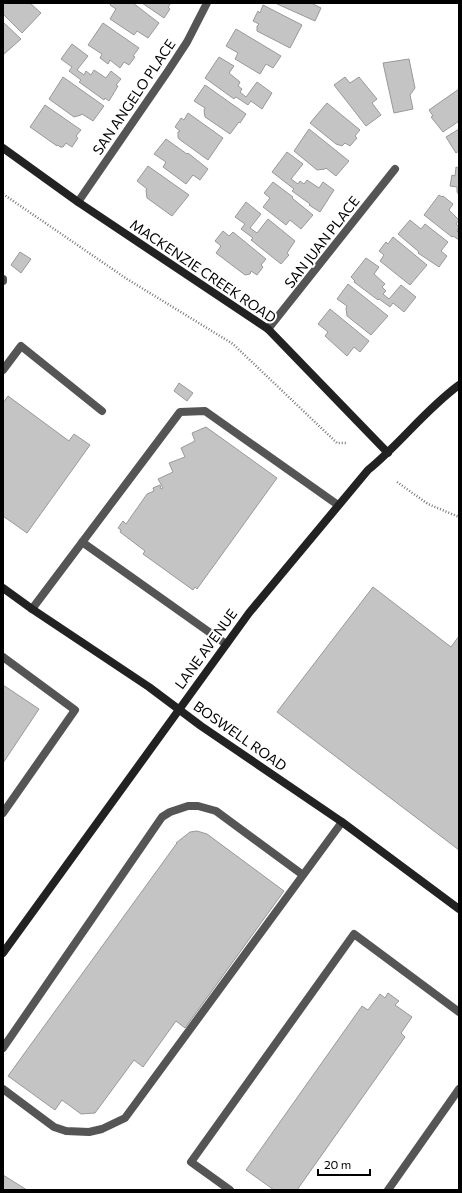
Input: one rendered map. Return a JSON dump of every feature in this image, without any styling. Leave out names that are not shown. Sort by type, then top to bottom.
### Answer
[{"type":"street","name":"SAN ANGELO PLACE","points":[[78,202],[168,71],[207,3]]},
{"type":"street","name":"MACKENZIE CREEK ROAD","points":[[3,148],[78,202],[268,329],[388,453]]},
{"type":"street","name":"SAN JUAN PLACE","points":[[268,329],[395,170]]},
{"type":"street","points":[[3,370],[21,346],[102,411]]},
{"type":"street","name":"LANE AVENUE","points":[[3,953],[249,613],[368,470],[388,453],[413,426],[459,385]]},
{"type":"street","points":[[32,609],[180,412],[205,411],[338,505]]},
{"type":"street","points":[[82,542],[226,644]]},
{"type":"street","name":"BOSWELL ROAD","points":[[3,588],[149,687],[342,822],[459,909]]},
{"type":"street","points":[[3,657],[75,710],[3,813]]},
{"type":"street","points":[[3,1048],[162,817],[170,812],[179,808],[198,806],[216,811],[303,875]]},
{"type":"street","points":[[3,1089],[54,1127],[66,1131],[89,1132],[102,1129],[125,1118],[342,822]]},
{"type":"street","points":[[230,1190],[191,1162],[354,934],[459,1012]]},
{"type":"street","points":[[388,1190],[459,1089]]},
{"type":"path","points":[[3,194],[128,279],[233,344],[337,443],[346,443]]},
{"type":"path","points":[[397,482],[428,504],[459,517]]},
{"type":"building","points":[[3,3],[30,3],[41,13],[22,33],[3,14]]},
{"type":"building","points":[[111,3],[133,3],[159,23],[148,38],[137,31],[134,35],[110,19],[116,9],[110,5]]},
{"type":"building","points":[[142,3],[171,3],[168,7],[170,9],[164,18]]},
{"type":"building","points":[[275,3],[314,3],[313,4],[321,8],[315,21]]},
{"type":"building","points":[[263,5],[302,25],[290,48],[257,31],[257,26],[259,24],[253,21],[258,11],[260,13]]},
{"type":"building","points":[[3,22],[21,39],[3,55]]},
{"type":"building","points":[[103,23],[139,48],[129,65],[124,62],[120,68],[110,60],[108,64],[100,58],[102,54],[88,45]]},
{"type":"building","points":[[236,29],[281,56],[273,68],[266,64],[260,74],[235,59],[238,53],[226,46]]},
{"type":"building","points":[[72,44],[88,56],[77,70],[84,75],[86,71],[91,75],[94,70],[106,78],[111,71],[121,79],[116,85],[118,86],[109,101],[105,98],[104,100],[79,82],[81,80],[69,71],[72,67],[61,59]]},
{"type":"building","points":[[219,57],[234,66],[229,73],[240,82],[238,86],[242,89],[240,92],[246,97],[257,82],[272,93],[262,109],[251,101],[248,105],[236,97],[234,99],[205,78]]},
{"type":"building","points":[[409,59],[415,88],[410,95],[413,109],[394,113],[383,63]]},
{"type":"building","points":[[63,77],[104,106],[93,121],[82,114],[74,117],[49,99]]},
{"type":"building","points":[[345,77],[350,83],[359,77],[377,99],[372,103],[381,115],[366,126],[334,85]]},
{"type":"building","points":[[205,85],[246,114],[230,134],[205,117],[205,108],[194,101]]},
{"type":"building","points":[[459,89],[459,121],[443,132],[431,117],[433,116],[429,110]]},
{"type":"building","points":[[327,103],[360,130],[355,136],[357,138],[350,146],[345,143],[342,146],[336,144],[310,123]]},
{"type":"building","points":[[45,105],[81,130],[76,136],[78,138],[72,147],[66,143],[63,147],[57,146],[30,127]]},
{"type":"building","points":[[188,113],[223,138],[208,160],[178,137],[178,132],[180,131],[175,127],[181,118],[184,120]]},
{"type":"building","points":[[309,129],[349,161],[336,176],[326,168],[317,170],[294,151]]},
{"type":"building","points":[[459,129],[459,151],[456,153],[446,137]]},
{"type":"building","points":[[166,139],[187,154],[188,153],[208,169],[200,180],[193,175],[186,184],[163,167],[166,162],[154,154]]},
{"type":"building","points":[[287,152],[303,164],[291,179],[298,184],[300,181],[304,184],[307,180],[319,188],[323,182],[334,190],[320,212],[292,191],[294,189],[272,172]]},
{"type":"building","points":[[148,166],[189,195],[172,216],[147,198],[147,189],[137,181]]},
{"type":"building","points":[[456,167],[459,168],[459,195],[457,192],[457,187],[450,186],[452,175],[455,176]]},
{"type":"building","points":[[273,182],[313,215],[301,229],[290,220],[286,225],[263,207],[270,198],[264,193]]},
{"type":"building","points":[[439,195],[442,197],[443,196],[453,204],[449,210],[459,220],[456,224],[459,227],[457,231],[459,233],[459,240],[453,236],[452,237],[424,215]]},
{"type":"building","points":[[246,202],[261,214],[250,228],[257,233],[268,219],[295,241],[287,253],[289,255],[281,264],[251,240],[253,238],[241,229],[245,224],[235,217]]},
{"type":"building","points":[[410,220],[421,229],[425,224],[448,242],[441,251],[447,256],[439,267],[418,253],[419,252],[398,234]]},
{"type":"building","points":[[223,231],[229,236],[233,232],[266,259],[261,265],[263,267],[257,275],[251,271],[250,274],[245,275],[216,253],[221,246],[215,241]]},
{"type":"building","points":[[393,237],[427,265],[410,285],[380,261],[384,255],[379,251],[386,242],[388,244]]},
{"type":"building","points":[[20,252],[31,259],[21,273],[11,265]]},
{"type":"building","points":[[366,258],[379,267],[374,274],[385,284],[382,287],[386,291],[383,294],[389,299],[401,285],[416,297],[404,312],[393,303],[390,307],[379,299],[378,300],[354,282],[355,281],[351,277]]},
{"type":"building","points":[[348,284],[388,316],[371,335],[347,316],[347,306],[337,299]]},
{"type":"building","points":[[330,309],[369,341],[360,352],[354,347],[347,356],[325,336],[328,332],[318,324]]},
{"type":"building","points":[[179,383],[193,393],[187,401],[174,391]]},
{"type":"building","points":[[8,396],[69,441],[74,434],[90,445],[27,533],[3,516],[3,403]]},
{"type":"building","points":[[206,427],[277,478],[197,589],[195,587],[193,590],[143,554],[145,551],[120,532],[121,530],[118,528],[123,521],[126,524],[147,494],[154,491],[153,488],[160,485],[161,489],[163,488],[158,479],[173,472],[169,463],[185,457],[181,448],[195,441],[192,433]]},
{"type":"building","points":[[373,587],[451,647],[459,636],[459,850],[277,712]]},
{"type":"building","points":[[3,685],[39,709],[3,763]]},
{"type":"building","points":[[197,831],[207,834],[284,891],[185,1028],[176,1021],[143,1067],[134,1060],[95,1113],[81,1114],[62,1100],[55,1110],[8,1076],[176,843],[190,832]]},
{"type":"building","points":[[388,993],[399,1001],[395,1005],[412,1017],[401,1033],[405,1037],[297,1190],[274,1190],[246,1170],[362,1006],[368,1010],[380,994],[385,998]]},
{"type":"building","points":[[3,1175],[27,1190],[3,1190]]}]
